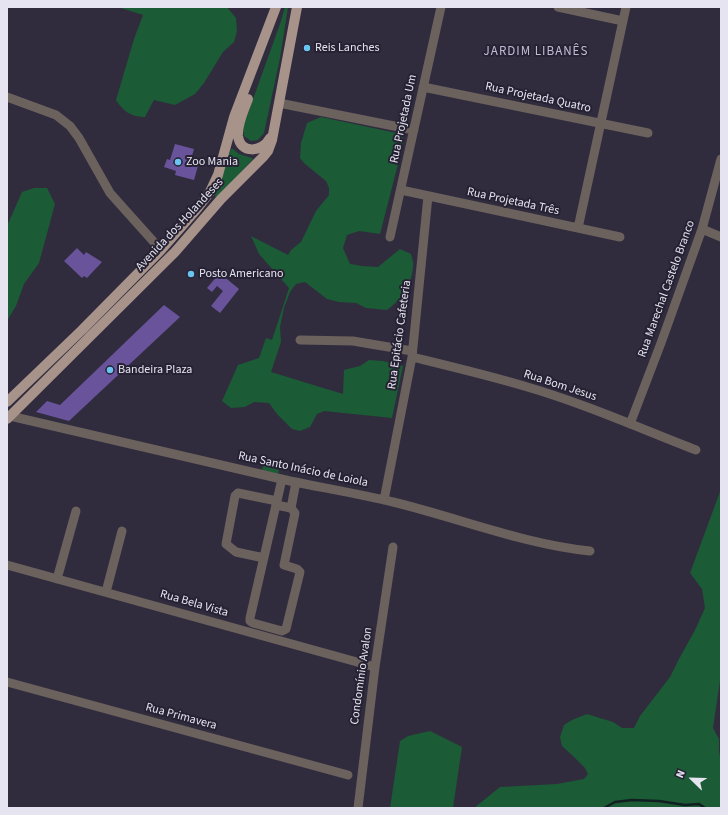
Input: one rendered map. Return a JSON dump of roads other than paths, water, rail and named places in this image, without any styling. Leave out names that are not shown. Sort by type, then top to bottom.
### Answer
[{"type":"main road","points":[[275,123],[266,143],[260,148],[250,149],[240,142],[238,136],[239,126],[276,7]]},
{"type":"main road","name":"Avenida dos Holandeses","points":[[7,402],[82,330],[161,250],[196,210],[214,184],[234,117],[276,7]]},
{"type":"main road","name":"Avenida dos Holandeses","points":[[8,417],[90,338],[175,252],[224,196],[264,156],[271,143],[297,7]]},
{"type":"street","name":"Rua Projetada Um","points":[[390,237],[441,7]]},
{"type":"street","points":[[558,7],[623,21]]},
{"type":"street","points":[[578,228],[626,7]]},
{"type":"street","name":"Rua Projetada Quatro","points":[[423,87],[648,134]]},
{"type":"street","points":[[7,97],[56,115],[70,126],[79,138],[110,193],[161,250]]},
{"type":"street","points":[[279,103],[414,130]]},
{"type":"street","name":"Rua Marechal Castelo Branco","points":[[630,424],[702,229],[721,159]]},
{"type":"street","name":"Rua Projetada Três","points":[[401,190],[620,237]]},
{"type":"street","name":"Rua Epitácio Cafeteria","points":[[384,500],[412,354],[428,196]]},
{"type":"street","points":[[702,229],[721,236]]},
{"type":"street","name":"Rua Bom Jesus","points":[[300,340],[353,342],[412,354],[524,386],[594,410],[696,450]]},
{"type":"street","name":"Rua Santo Inácio de Loiola","points":[[8,417],[282,479],[384,500],[427,510],[525,539],[560,547],[590,551]]},
{"type":"street","points":[[264,558],[236,552],[226,544],[236,496],[238,493],[277,503],[291,508],[295,513],[284,565],[297,569],[300,572],[286,629],[282,630],[250,621],[250,618],[277,503],[282,479]]},
{"type":"street","points":[[291,508],[296,482]]},
{"type":"street","points":[[57,579],[76,511]]},
{"type":"street","points":[[106,592],[122,531]]},
{"type":"street","name":"Condomínio Avalon","points":[[358,808],[375,667],[393,547]]},
{"type":"street","name":"Rua Bela Vista","points":[[7,565],[375,667]]},
{"type":"street","name":"Rua Primavera","points":[[7,682],[252,752],[348,776]]},
{"type":"waterway","points":[[604,808],[615,802],[632,800],[659,801],[685,805],[699,804],[705,808]]},
{"type":"place","name":"Reis Lanches","points":[[307,48]]},
{"type":"place","name":"Zoo Mania","points":[[178,162]]},
{"type":"place","name":"Posto Americano","points":[[191,274]]},
{"type":"place","name":"Bandeira Plaza","points":[[110,370]]},
{"type":"district","name":"JARDIM LIBANÊS","points":[[536,52]]}]
